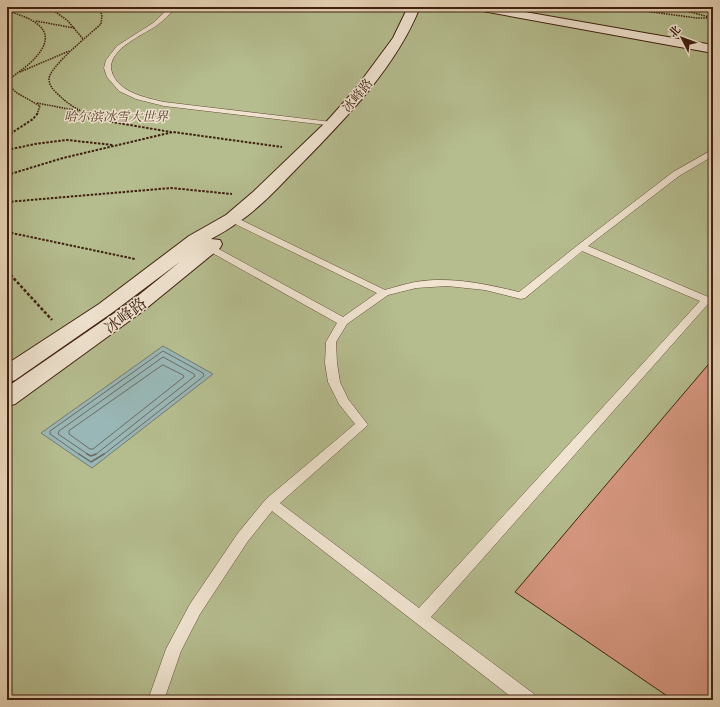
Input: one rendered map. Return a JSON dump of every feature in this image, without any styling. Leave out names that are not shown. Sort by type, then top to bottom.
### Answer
[{"type":"street","name":"冰峰路","points":[[7,398],[136,307],[203,244],[259,196],[332,124],[358,95],[382,64],[410,17],[414,7]]},
{"type":"street","points":[[477,7],[713,49]]},
{"type":"street","name":"冰峰路","points":[[7,375],[203,244]]},
{"type":"lane","points":[[173,7],[153,26],[123,44],[113,53],[110,58],[108,68],[110,77],[118,86],[130,94],[164,104],[332,124]]},
{"type":"lane","points":[[156,700],[174,649],[195,609],[243,537],[271,503],[362,425],[343,401],[334,382],[331,363],[331,342],[343,322],[384,293],[416,285],[447,283],[484,286],[521,296],[581,247],[676,174],[713,152]]},
{"type":"lane","points":[[232,219],[384,293]]},
{"type":"lane","points":[[203,244],[343,322]]},
{"type":"lane","points":[[420,618],[709,302],[581,247]]},
{"type":"lane","points":[[271,503],[528,700]]},
{"type":"path","points":[[49,7],[59,13],[83,39]]},
{"type":"path","points":[[82,112],[60,97],[49,83],[48,78],[51,71],[83,39],[101,24],[102,12],[98,7]]},
{"type":"path","points":[[614,7],[662,12],[697,18],[713,18]]},
{"type":"path","points":[[662,12],[673,7],[713,18]]},
{"type":"path","points":[[7,11],[33,20],[74,28]]},
{"type":"path","points":[[7,136],[25,126],[38,114],[40,106],[17,93],[7,83],[36,57],[45,46],[45,31],[33,20]]},
{"type":"path","points":[[16,74],[71,51]]},
{"type":"path","points":[[34,102],[82,112],[108,121],[173,132],[306,150]]},
{"type":"path","points":[[7,175],[63,158],[173,132]]},
{"type":"path","points":[[7,150],[35,144],[67,140],[116,145]]},
{"type":"path","points":[[7,202],[171,188],[259,196]]},
{"type":"path","points":[[7,232],[135,259]]},
{"type":"path","points":[[7,271],[52,320]]},
{"type":"green space","name":"哈尔滨冰雪大世界","points":[[7,7],[713,7],[713,700],[7,700]]},
{"type":"water","points":[[163,346],[213,374],[92,468],[41,433]]},
{"type":"building","points":[[713,359],[713,700],[673,700],[515,592]]}]
